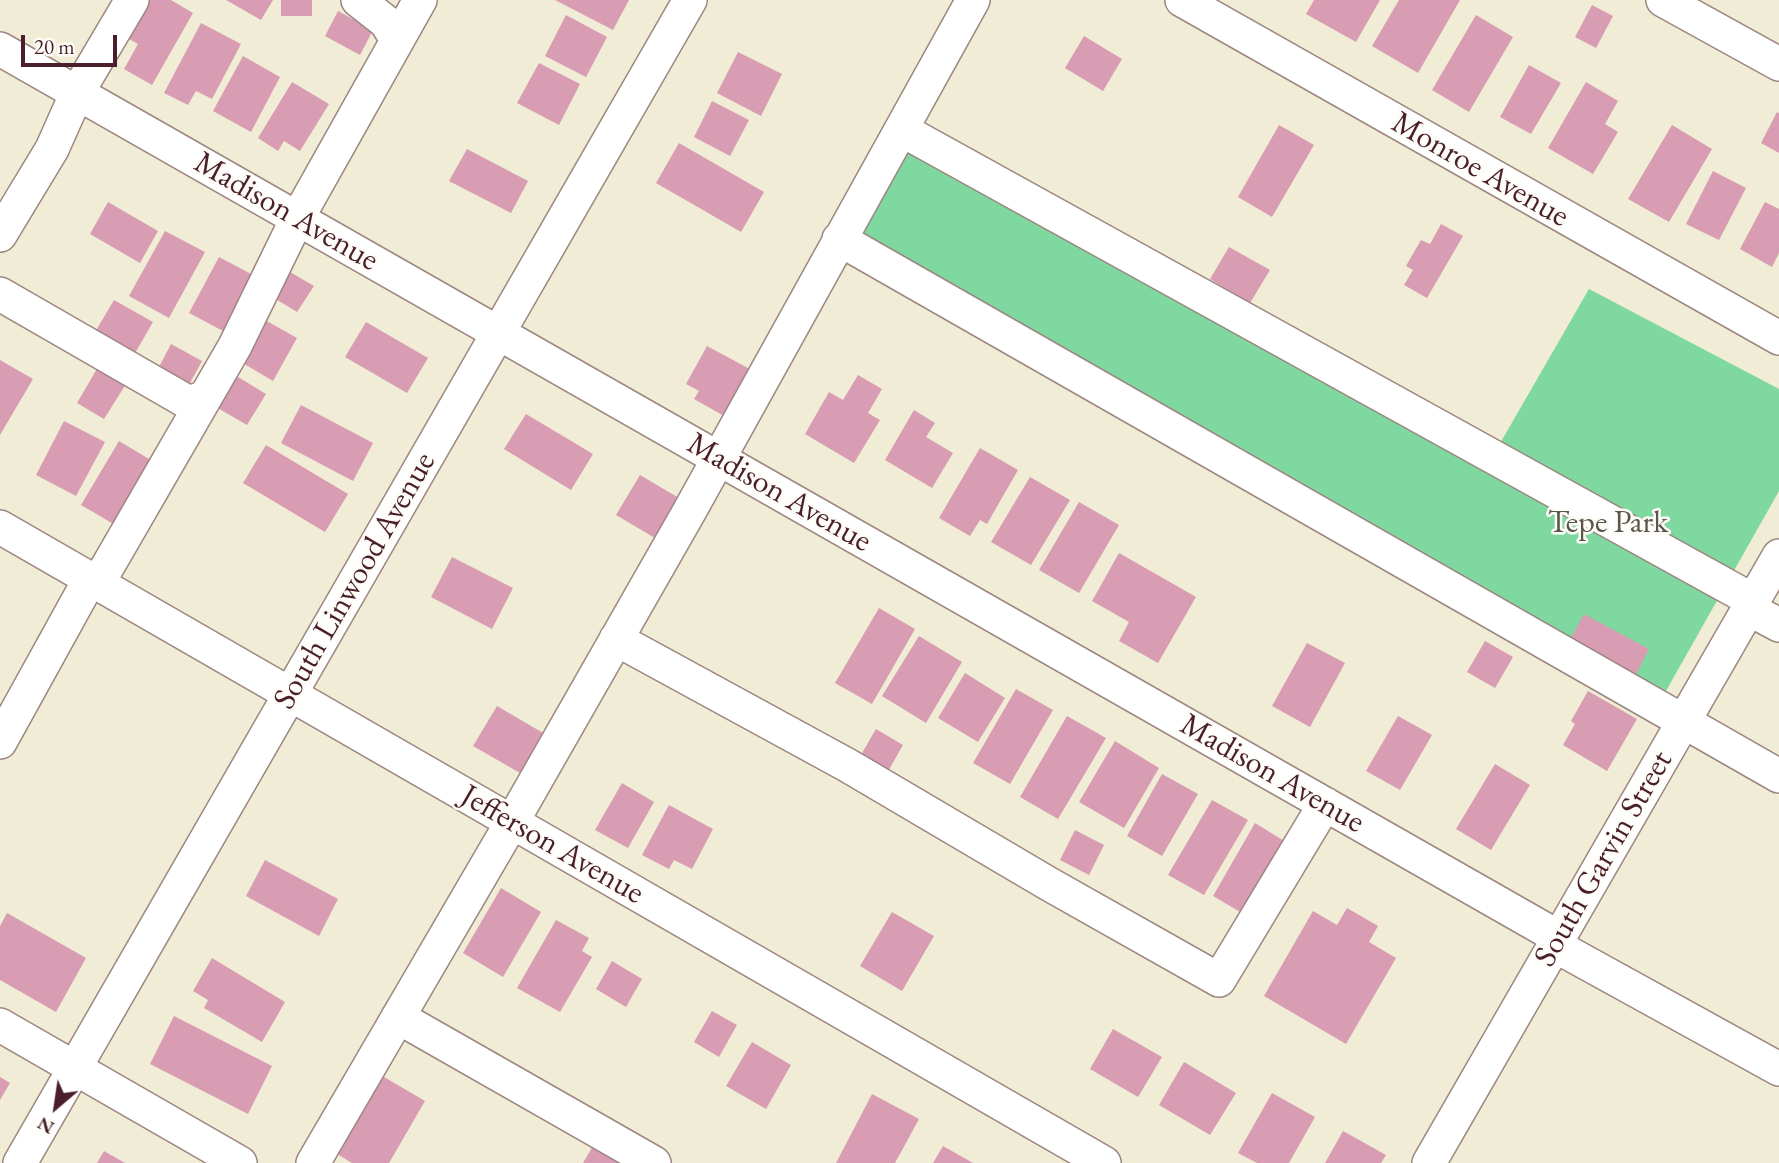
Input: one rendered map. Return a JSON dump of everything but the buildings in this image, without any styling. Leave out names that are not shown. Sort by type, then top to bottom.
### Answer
[{"type":"street","points":[[0,235],[52,149],[77,93],[132,0]]},
{"type":"street","points":[[359,0],[386,22],[397,40]]},
{"type":"street","points":[[0,743],[235,346],[297,219],[420,0]]},
{"type":"street","name":"South Linwood Avenue","points":[[20,1163],[690,0]]},
{"type":"street","points":[[313,1163],[719,459],[973,0]]},
{"type":"street","name":"Monroe Avenue","points":[[1182,0],[1779,338]]},
{"type":"street","points":[[1663,0],[1779,64]]},
{"type":"street","name":"Madison Avenue","points":[[0,49],[1325,804],[1779,1069]]},
{"type":"street","points":[[902,130],[1751,605],[1779,625]]},
{"type":"street","points":[[839,239],[1779,776]]},
{"type":"street","points":[[0,294],[184,400],[192,402],[205,397]]},
{"type":"street","name":"Jefferson Avenue","points":[[0,527],[1104,1163]]},
{"type":"street","name":"South Garvin Street","points":[[1429,1163],[1779,556]]},
{"type":"street","points":[[616,639],[847,765],[1219,981],[1325,804]]},
{"type":"street","points":[[398,1017],[654,1163]]},
{"type":"street","points":[[0,1024],[240,1163]]},
{"type":"green space","name":"Tepe Park","points":[[914,130],[1491,459],[1589,289],[1779,389],[1779,491],[1658,705],[848,246]]}]
